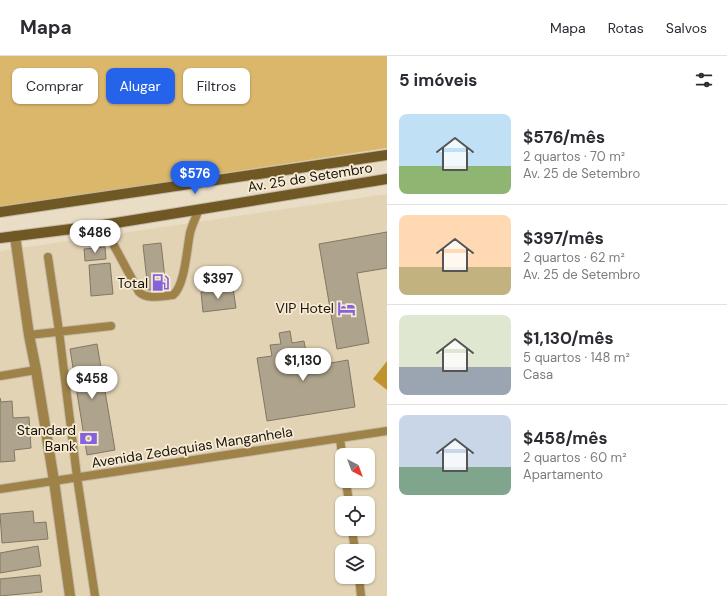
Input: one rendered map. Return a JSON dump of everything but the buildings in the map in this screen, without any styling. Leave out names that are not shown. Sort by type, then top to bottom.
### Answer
[{"type":"main road","name":"Av. 25 de Setembro","points":[[0,212],[387,155]]},
{"type":"main road","name":"Av. 25 de Setembro","points":[[0,238],[103,225],[387,179]]},
{"type":"street","points":[[15,236],[29,335],[54,481],[70,596]]},
{"type":"lane","points":[[103,225],[139,292],[146,297],[172,295],[178,289],[186,262],[190,232],[199,210]]},
{"type":"lane","points":[[48,257],[59,331],[77,477],[95,596]]},
{"type":"lane","points":[[29,335],[111,326]]},
{"type":"lane","points":[[0,376],[36,370]]},
{"type":"lane","name":"Avenida Zedequias Manganhela","points":[[0,489],[387,431]]},
{"type":"lane","points":[[340,438],[341,448]]},
{"type":"lane","points":[[360,584],[361,596]]},
{"type":"shaded area","points":[[0,56],[387,56],[387,148],[0,208]]},
{"type":"shaded area","points":[[387,194],[387,596],[0,596],[0,251]]},
{"type":"shaded area","points":[[387,361],[387,390],[373,379]]},
{"type":"place","name":"Total","points":[[161,283]]},
{"type":"place","name":"VIP Hotel","points":[[347,308]]},
{"type":"place","name":"Standard Bank","points":[[89,438]]}]
